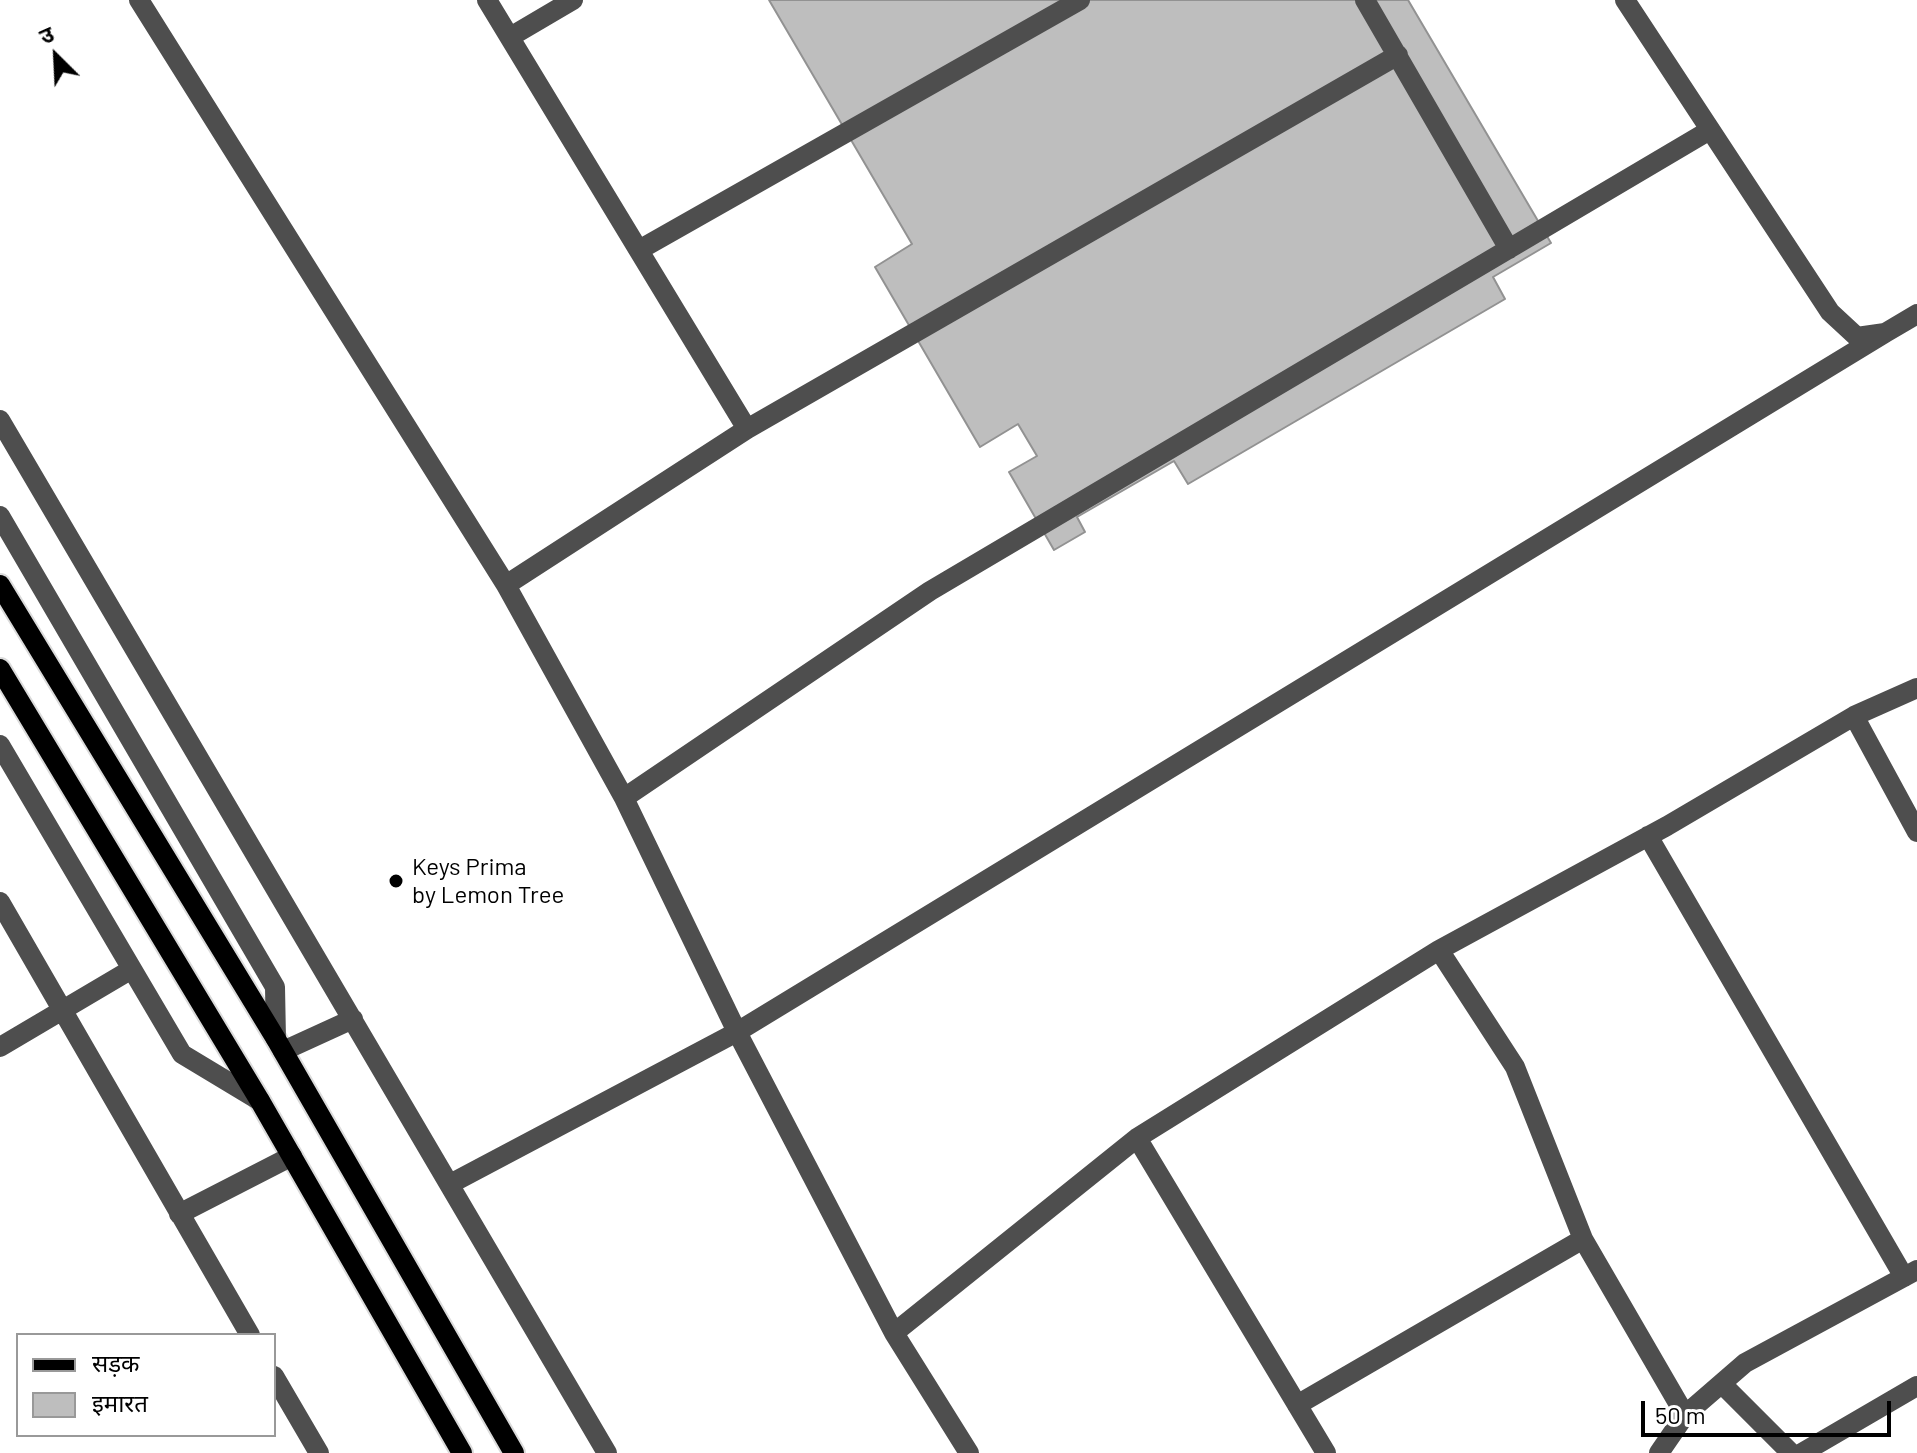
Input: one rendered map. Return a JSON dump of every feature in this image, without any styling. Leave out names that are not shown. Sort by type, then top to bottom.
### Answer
[{"type":"main road","points":[[0,585],[279,1045],[514,1453]]},
{"type":"main road","points":[[0,669],[260,1101],[462,1453]]},
{"type":"street","points":[[139,0],[506,585],[624,798],[737,1032],[894,1333],[969,1453]]},
{"type":"street","points":[[487,0],[747,429]]},
{"type":"street","points":[[510,37],[573,0]]},
{"type":"street","points":[[639,250],[1080,0]]},
{"type":"street","points":[[1365,0],[1509,249]]},
{"type":"street","points":[[1634,3],[1710,130],[1830,312],[1857,337],[1885,333]]},
{"type":"street","points":[[506,585],[747,429],[1398,55]]},
{"type":"street","points":[[624,798],[930,591],[1710,130]]},
{"type":"street","points":[[450,1184],[737,1032],[1917,314]]},
{"type":"street","points":[[0,420],[607,1453]]},
{"type":"street","points":[[0,516],[275,987],[279,1045],[353,1019]]},
{"type":"street","points":[[894,1333],[1137,1138],[1439,950],[1648,836],[1854,716],[1917,688]]},
{"type":"street","points":[[1854,716],[1917,832]]},
{"type":"street","points":[[0,745],[126,972],[182,1054],[260,1101]]},
{"type":"street","points":[[1648,836],[1910,1273],[1745,1363],[1685,1415],[1659,1453]]},
{"type":"street","points":[[0,902],[249,1333]]},
{"type":"street","points":[[1439,950],[1515,1067],[1583,1239],[1685,1415]]},
{"type":"street","points":[[0,1047],[126,972]]},
{"type":"street","points":[[1137,1138],[1326,1453]]},
{"type":"street","points":[[179,1214],[292,1156]]},
{"type":"street","points":[[1297,1405],[1583,1239]]},
{"type":"street","points":[[276,1379],[319,1453]]},
{"type":"street","points":[[1722,1384],[1791,1453]]},
{"type":"street","points":[[1802,1453],[1917,1386]]},
{"type":"building","points":[[769,0],[1408,0],[1551,243],[1493,277],[1505,299],[1188,484],[1174,461],[1077,517],[1085,532],[1054,550],[1009,472],[1037,456],[1018,424],[980,447],[875,267],[912,244]]},
{"type":"place","name":"Keys Prima by Lemon Tree","points":[[396,881]]}]
